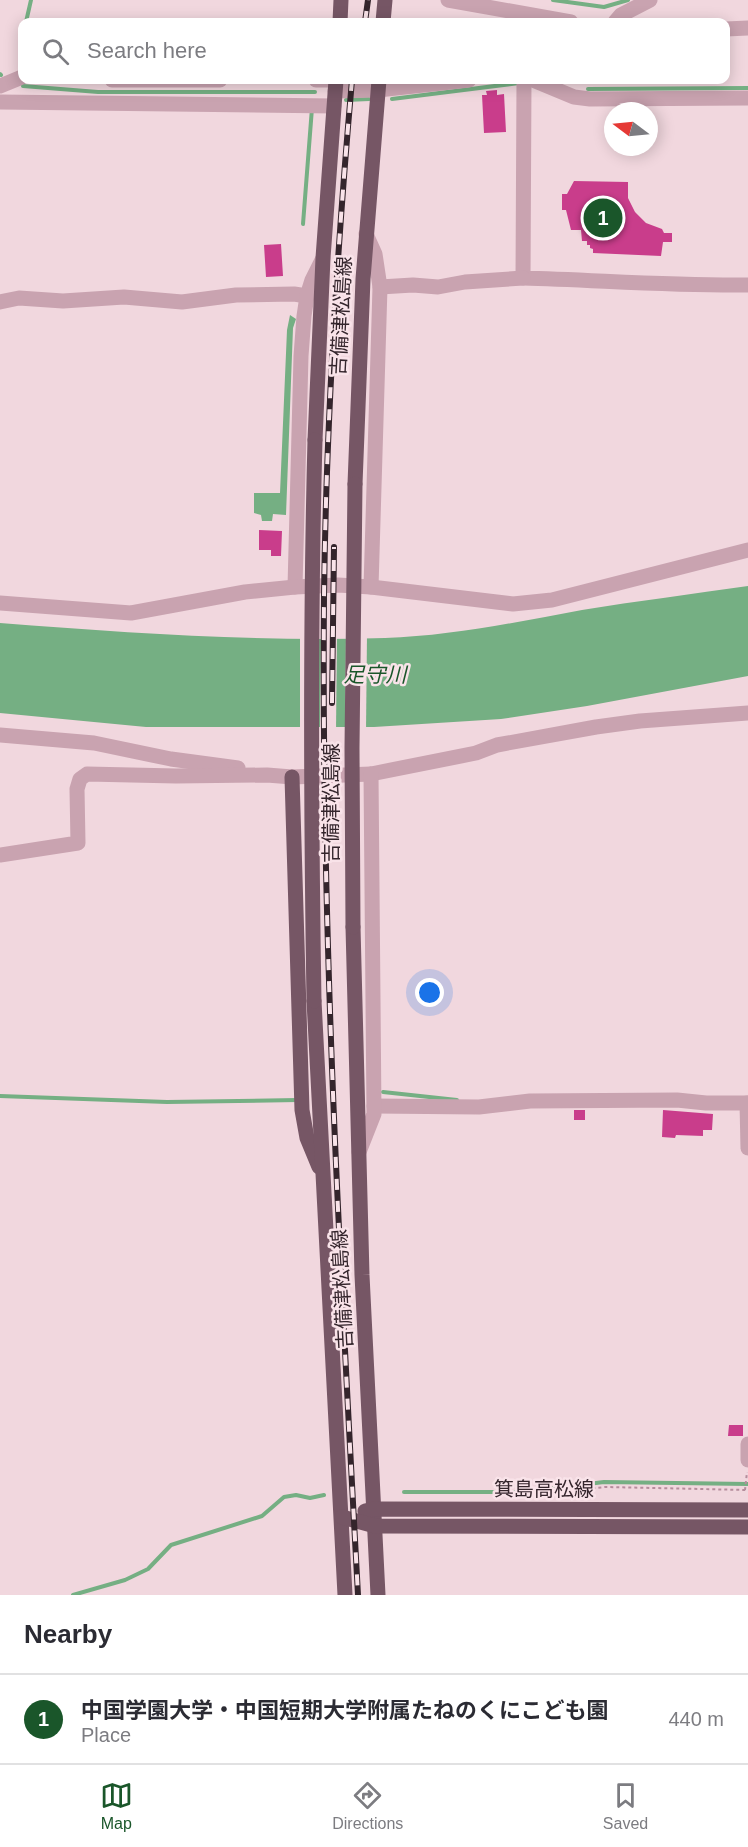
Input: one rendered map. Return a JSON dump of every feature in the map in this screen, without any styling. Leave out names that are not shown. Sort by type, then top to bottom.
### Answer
[{"type":"main road","points":[[340,18],[341,0]]},
{"type":"main road","points":[[383,18],[385,0]]},
{"type":"main road","name":"吉備津松島線","points":[[375,1526],[358,1154],[352,737],[355,484],[362,291],[378,85]]},
{"type":"main road","name":"吉備津松島線","points":[[335,89],[323,258],[311,591],[314,1001],[342,1517]]},
{"type":"main road","points":[[292,777],[302,1110],[307,1138],[324,1178]]},
{"type":"main road","name":"箕島高松線","points":[[342,1517],[374,1509],[748,1510]]},
{"type":"main road","points":[[342,1517],[345,1595]]},
{"type":"main road","name":"箕島高松線","points":[[342,1517],[375,1526],[748,1527]]},
{"type":"main road","points":[[375,1526],[378,1595]]},
{"type":"street","points":[[448,0],[519,18]]},
{"type":"street","points":[[618,18],[650,0]]},
{"type":"street","points":[[730,29],[748,28]]},
{"type":"street","points":[[3,94],[18,81]]},
{"type":"street","points":[[3,94],[75,105],[313,106],[335,89],[396,84]]},
{"type":"street","points":[[523,278],[524,84]]},
{"type":"street","points":[[542,84],[574,98],[748,98]]},
{"type":"street","points":[[366,234],[375,254],[380,287],[371,587]]},
{"type":"street","points":[[295,586],[301,356],[307,296],[323,258]]},
{"type":"street","points":[[380,287],[413,285],[438,287],[465,282],[523,278],[675,285],[748,285]]},
{"type":"street","points":[[0,302],[19,298],[63,301],[124,297],[182,302],[236,295],[294,294],[307,296]]},
{"type":"street","points":[[0,601],[131,613],[244,592],[295,586],[371,587],[513,604],[552,600],[748,550]]},
{"type":"street","points":[[0,855],[78,843],[77,789],[80,779],[87,774],[292,777],[371,774],[476,753],[497,745],[596,727],[640,721],[748,713]]},
{"type":"street","points":[[0,735],[115,746],[171,759],[237,768],[267,775]]},
{"type":"street","points":[[358,1154],[374,1114],[371,774]]},
{"type":"street","points":[[374,1106],[479,1107],[530,1101],[654,1100],[747,1103],[748,1148]]},
{"type":"street","points":[[748,1444],[748,1460]]},
{"type":"path","points":[[556,1498],[563,1492],[605,1487],[746,1489],[746,1480]]},
{"type":"water","points":[[290,315],[296,319],[293,328],[286,515],[273,514],[272,521],[262,521],[261,515],[254,513],[254,493],[280,493],[287,330]]},
{"type":"water","name":"足守川","points":[[748,586],[748,676],[587,706],[501,719],[374,727],[146,727],[0,713],[0,623],[241,638],[410,637],[509,624],[603,607]]},
{"type":"pier","points":[[300,634],[318,634],[317,730],[300,730]]},
{"type":"pier","points":[[321,634],[337,634],[336,730],[320,730]]},
{"type":"pier","points":[[346,634],[367,634],[366,730],[345,730]]},
{"type":"building","points":[[497,90],[497,95],[504,94],[506,132],[484,133],[482,95],[487,95],[486,91]]},
{"type":"building","points":[[574,181],[628,182],[628,198],[635,212],[646,223],[662,229],[664,233],[672,233],[672,242],[663,242],[661,256],[593,253],[587,241],[582,241],[581,230],[571,230],[566,210],[562,210],[562,194],[567,194]]},
{"type":"building","points":[[281,244],[283,276],[266,277],[264,245]]},
{"type":"building","points":[[259,530],[282,531],[281,556],[271,556],[271,550],[259,550]]},
{"type":"building","points":[[574,1110],[585,1110],[585,1120],[574,1120]]},
{"type":"building","points":[[663,1110],[713,1114],[712,1130],[703,1130],[703,1136],[662,1137]]},
{"type":"building","points":[[729,1425],[743,1425],[743,1436],[728,1436]]},
{"type":"waterway","points":[[27,18],[31,0]]},
{"type":"waterway","points":[[553,0],[604,7],[628,0]]},
{"type":"waterway","points":[[392,99],[511,84]]},
{"type":"waterway","points":[[23,86],[98,92],[315,92]]},
{"type":"waterway","points":[[588,89],[748,88]]},
{"type":"waterway","points":[[346,100],[369,99]]},
{"type":"waterway","points":[[303,224],[312,108]]},
{"type":"waterway","points":[[383,1092],[457,1100]]},
{"type":"waterway","points":[[0,1096],[167,1102],[298,1100]]},
{"type":"waterway","points":[[404,1492],[523,1492],[604,1482],[748,1484]]},
{"type":"waterway","points":[[73,1595],[125,1580],[148,1569],[171,1545],[262,1516],[284,1497],[296,1495],[310,1498],[324,1495]]},
{"type":"railway","points":[[366,18],[368,0]]},
{"type":"railway","points":[[352,84],[337,273],[330,403],[325,532],[324,722],[333,1096],[358,1595]]},
{"type":"railway","points":[[332,703],[334,547]]},
{"type":"place","name":"中国学園大学・中国短期大学附属たねのくにこども園","points":[[603,218]]}]
